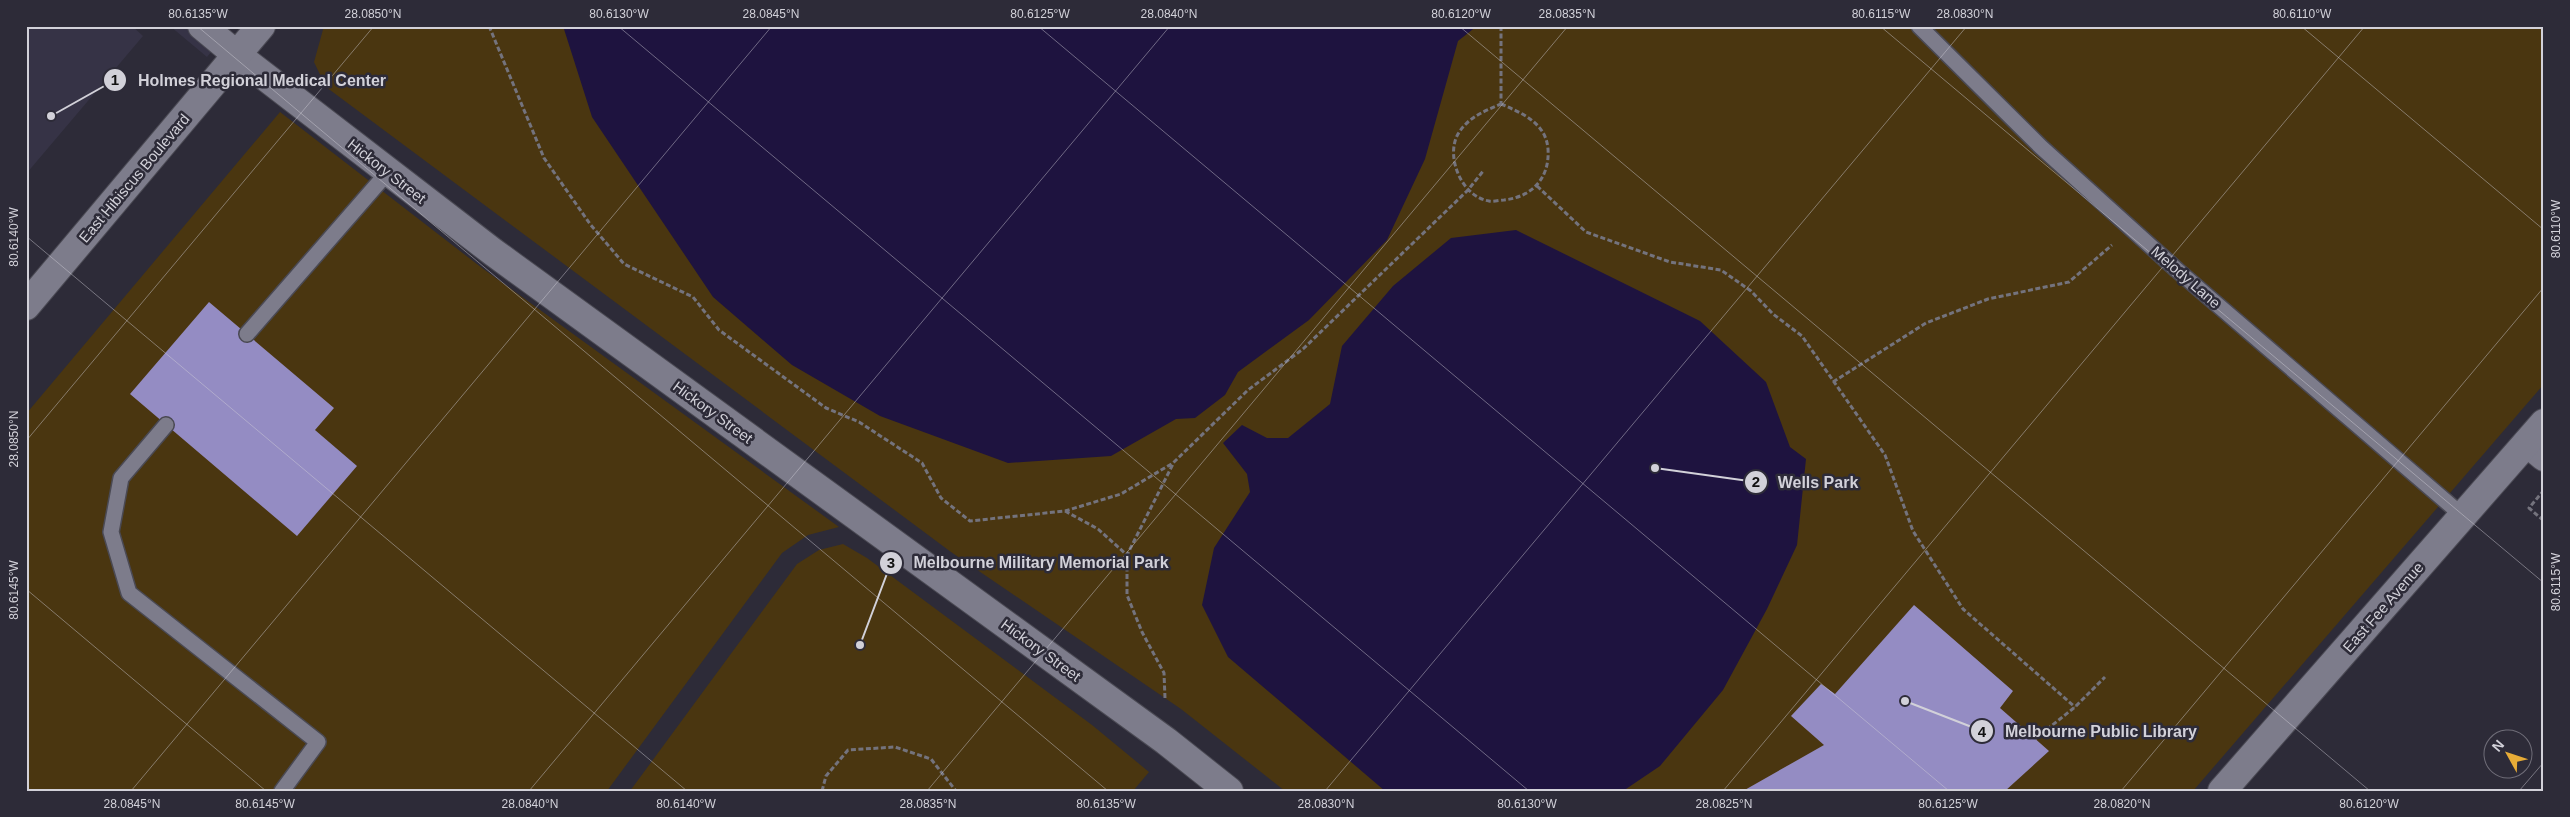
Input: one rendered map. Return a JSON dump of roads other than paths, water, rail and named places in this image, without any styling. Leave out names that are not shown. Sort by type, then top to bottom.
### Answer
[{"type":"street","name":"Hickory Street","points":[[202,26],[501,258],[1166,741],[1229,791]]},
{"type":"street","name":"East Hibiscus Boulevard","points":[[26,306],[261,26]]},
{"type":"street","name":"East Fee Avenue","points":[[2222,791],[2463,516],[2538,441]]},
{"type":"lane","name":"Melody Lane","points":[[1919,26],[2041,147],[2131,229],[2463,516]]},
{"type":"lane","points":[[247,334],[388,172]]},
{"type":"lane","points":[[166,425],[121,478],[111,532],[129,593],[318,742],[282,791]]},
{"type":"place","name":"Holmes Regional Medical Center","points":[[51,116]]},
{"type":"place","name":"Wells Park","points":[[1655,468]]},
{"type":"place","name":"Melbourne Military Memorial Park","points":[[860,645]]},
{"type":"place","name":"Melbourne Public Library","points":[[1905,701]]}]
